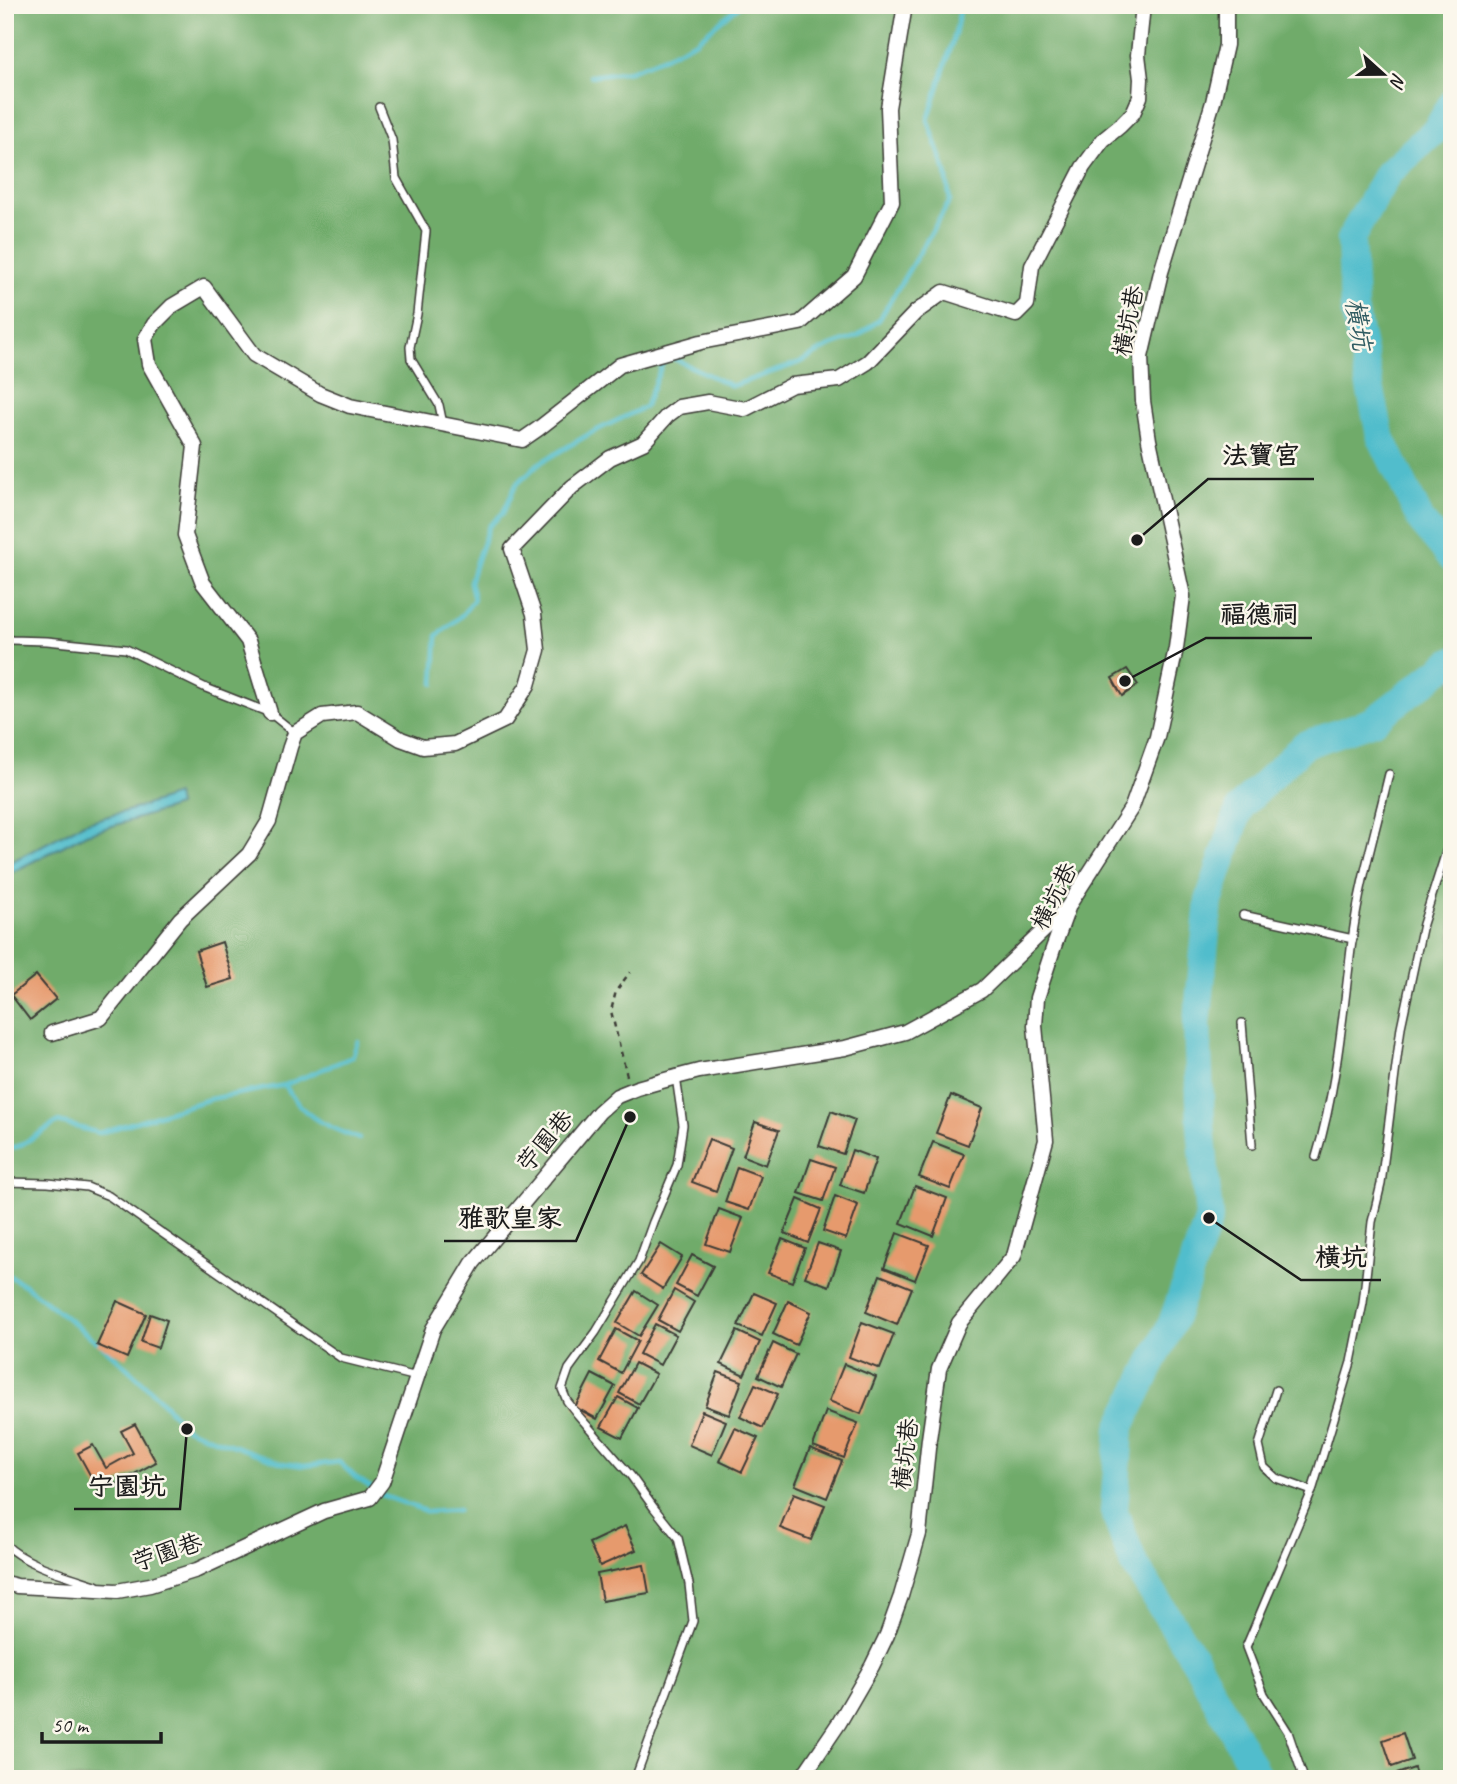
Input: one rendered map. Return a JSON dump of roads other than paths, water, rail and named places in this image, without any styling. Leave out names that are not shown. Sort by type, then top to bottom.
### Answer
[{"type":"street","points":[[270,713],[248,641],[203,583],[185,535],[195,446],[149,364],[145,339],[154,324],[172,306],[204,288],[254,355],[320,394],[350,406],[522,440],[620,365],[701,342],[800,323],[854,276],[892,202],[888,108],[905,5]]},
{"type":"street","points":[[52,1032],[101,1018],[180,919],[249,854],[269,821],[295,733],[322,716],[357,712],[401,739],[423,747],[455,744],[505,720],[528,685],[538,650],[534,614],[512,549],[572,487],[610,458],[643,443],[667,416],[679,407],[708,402],[745,409],[792,385],[839,380],[868,362],[916,312],[944,292],[1016,314],[1027,304],[1032,266],[1083,167],[1103,140],[1133,113],[1140,97],[1142,79],[1138,55],[1143,5]]},
{"type":"street","name":"橫坑巷","points":[[802,1779],[872,1667],[901,1596],[919,1534],[939,1369],[959,1323],[1014,1256],[1046,1140],[1035,1026],[1037,998],[1069,905],[1132,807],[1157,737],[1176,648],[1183,596],[1149,440],[1143,401],[1141,357],[1161,272],[1213,102],[1226,45],[1226,5]]},
{"type":"street","name":"苧園巷","points":[[5,1583],[17,1586],[117,1591],[150,1585],[197,1570],[324,1511],[370,1498],[382,1482],[433,1329],[472,1263],[599,1112],[617,1096],[699,1071],[845,1048],[905,1032],[982,990],[1069,905]]},
{"type":"lane","points":[[379,107],[392,140],[397,178],[426,231],[417,314],[410,347],[411,359],[439,405],[443,425]]},
{"type":"lane","points":[[5,636],[11,640],[126,649],[206,688],[270,713],[295,733]]},
{"type":"lane","points":[[1316,1157],[1324,1132],[1365,874],[1389,774]]},
{"type":"lane","points":[[1304,1779],[1288,1732],[1264,1694],[1246,1647],[1311,1491],[1351,1362],[1363,1303],[1372,1222],[1382,1171],[1401,1027],[1423,924],[1452,832]]},
{"type":"lane","points":[[1243,915],[1353,939]]},
{"type":"lane","points":[[1242,1023],[1252,1144]]},
{"type":"lane","points":[[635,1779],[693,1621],[689,1584],[678,1538],[631,1476],[567,1401],[562,1388],[569,1369],[596,1332],[639,1261],[677,1165],[683,1125],[676,1077]]},
{"type":"lane","points":[[5,1182],[87,1187],[110,1196],[341,1358],[417,1377]]},
{"type":"lane","points":[[1276,1390],[1259,1445],[1264,1467],[1276,1478],[1311,1491]]},
{"type":"lane","name":"苧園巷","points":[[5,1544],[13,1552],[57,1573],[117,1591]]},
{"type":"water","points":[[176,795],[178,806],[86,834],[5,876],[5,865],[84,823]]},
{"type":"waterway","points":[[590,76],[630,71],[660,59],[696,41],[740,5]]},
{"type":"waterway","points":[[434,684],[437,636],[463,614],[474,599],[470,582],[489,526],[503,513],[516,485],[538,464],[591,433],[645,407],[666,355],[732,386],[801,362],[828,347],[858,336],[879,320],[950,201],[946,172],[928,120],[955,34],[961,5]]},
{"type":"waterway","name":"橫坑","points":[[1452,103],[1437,129],[1388,173],[1351,238],[1354,309],[1380,435],[1421,521],[1452,558]]},
{"type":"waterway","name":"橫坑","points":[[1259,1779],[1195,1660],[1133,1562],[1114,1511],[1120,1428],[1172,1323],[1209,1218],[1201,1125],[1197,1024],[1209,901],[1240,807],[1304,745],[1373,721],[1452,661]]},
{"type":"waterway","points":[[5,1150],[19,1146],[58,1122],[99,1133],[210,1099],[285,1085],[352,1057],[358,1041]]},
{"type":"waterway","points":[[285,1085],[292,1097],[316,1120],[359,1139]]},
{"type":"waterway","points":[[5,1273],[26,1286],[111,1353],[155,1394],[187,1429],[282,1463],[304,1466],[339,1462],[355,1477],[384,1496],[428,1512],[458,1510]]},
{"type":"place","name":"法寶宮","points":[[1137,540]]},
{"type":"place","name":"福德祠","points":[[1125,681]]},
{"type":"place","name":"雅歌皇家","points":[[630,1117]]},
{"type":"place","name":"橫坑","points":[[1209,1218]]},
{"type":"place","name":"宁園坑","points":[[187,1429]]}]
